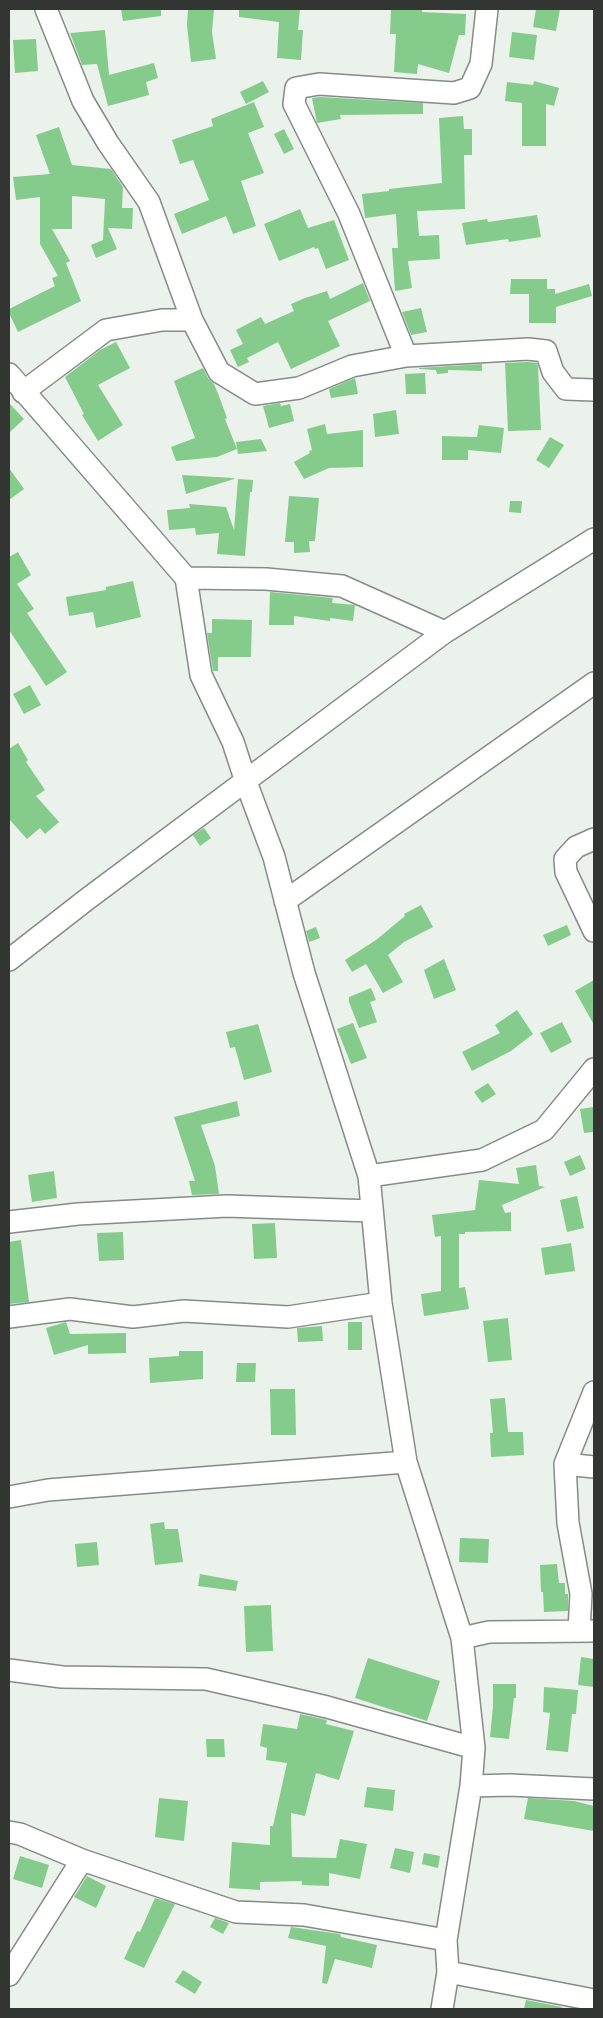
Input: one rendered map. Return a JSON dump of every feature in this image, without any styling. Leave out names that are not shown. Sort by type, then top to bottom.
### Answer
[{"type":"street","points":[[46,9],[83,102],[108,143],[149,202],[192,320],[219,372],[255,394],[299,388],[352,366],[406,356],[528,349],[546,351],[553,372],[566,389],[594,390]]},
{"type":"street","points":[[406,356],[349,214],[294,104],[296,88],[319,84],[454,94],[470,88],[481,64],[487,9]]},
{"type":"street","points":[[23,392],[106,330],[162,320],[192,320]]},
{"type":"street","points":[[9,374],[186,578],[201,675],[233,742],[274,857],[304,973],[369,1176],[381,1303],[406,1462],[462,1638],[474,1748],[471,1786],[446,1940],[448,1972],[442,2009]]},
{"type":"street","points":[[9,959],[445,632],[594,538]]},
{"type":"street","points":[[186,578],[266,579],[342,586],[445,632]]},
{"type":"street","points":[[285,901],[594,683]]},
{"type":"street","points":[[594,839],[576,847],[565,860],[566,872],[594,931]]},
{"type":"street","points":[[369,1176],[482,1160],[491,1156],[544,1130],[594,1069]]},
{"type":"street","points":[[9,1222],[78,1214],[227,1206],[372,1211]]},
{"type":"street","points":[[9,1317],[70,1309],[133,1317],[184,1311],[288,1317],[381,1303]]},
{"type":"street","points":[[462,1638],[489,1632],[587,1631],[568,1523],[565,1464],[594,1392]]},
{"type":"street","points":[[9,1497],[48,1490],[406,1462]]},
{"type":"street","points":[[565,1464],[594,1467]]},
{"type":"street","points":[[9,1670],[62,1677],[206,1679],[327,1707],[474,1748]]},
{"type":"street","points":[[471,1786],[510,1785],[594,1789]]},
{"type":"street","points":[[9,1832],[20,1834],[82,1860],[236,1912],[304,1915],[446,1940]]},
{"type":"street","points":[[9,1975],[82,1860]]},
{"type":"street","points":[[448,1972],[594,2000]]},
{"type":"building","points":[[121,9],[161,9],[161,16],[123,21]]},
{"type":"building","points":[[188,9],[214,9],[212,32],[216,59],[191,62],[187,25]]},
{"type":"building","points":[[239,9],[300,9],[298,30],[303,30],[301,60],[277,58],[279,22],[239,17]]},
{"type":"building","points":[[391,9],[422,9],[422,12],[466,14],[465,35],[459,35],[449,73],[418,64],[417,74],[394,72],[396,34],[390,34]]},
{"type":"building","points":[[536,9],[560,9],[556,31],[533,27]]},
{"type":"building","points":[[105,30],[109,75],[154,63],[158,78],[146,82],[149,95],[108,106],[97,64],[82,65],[70,33]]},
{"type":"building","points":[[512,32],[537,35],[534,60],[509,57]]},
{"type":"building","points":[[36,39],[38,71],[15,73],[13,40]]},
{"type":"building","points":[[263,81],[269,92],[246,104],[240,92]]},
{"type":"building","points":[[534,81],[559,88],[554,106],[546,104],[546,146],[522,146],[522,103],[505,101],[507,82],[533,85]]},
{"type":"building","points":[[312,98],[423,103],[423,114],[340,115],[341,119],[317,123]]},
{"type":"building","points":[[254,102],[264,127],[248,133],[264,173],[241,181],[256,226],[233,234],[226,216],[182,234],[174,214],[209,200],[193,160],[180,164],[172,140],[213,126],[211,119]]},
{"type":"building","points":[[463,116],[464,129],[472,129],[472,155],[464,155],[465,209],[417,211],[419,236],[439,235],[440,259],[408,261],[412,288],[395,291],[392,248],[398,248],[396,214],[365,218],[362,194],[442,183],[439,118]]},
{"type":"building","points":[[59,127],[72,165],[111,169],[123,187],[122,208],[133,208],[132,229],[108,228],[117,249],[96,258],[91,245],[103,240],[105,199],[72,196],[72,229],[52,229],[70,261],[66,263],[81,301],[18,332],[9,309],[55,286],[52,278],[58,276],[40,244],[40,197],[16,200],[13,177],[50,174],[36,135]]},
{"type":"building","points":[[284,129],[294,149],[284,154],[274,134]]},
{"type":"building","points":[[300,209],[308,228],[334,220],[349,260],[326,269],[318,248],[315,249],[314,247],[279,261],[264,224]]},
{"type":"building","points":[[537,215],[541,237],[509,242],[508,239],[466,245],[462,223],[487,219],[488,222]]},
{"type":"building","points":[[511,279],[547,279],[547,289],[555,289],[555,294],[589,284],[592,296],[556,307],[556,323],[529,323],[529,294],[510,294]]},
{"type":"building","points":[[363,283],[370,301],[328,321],[340,346],[291,369],[278,342],[247,358],[249,362],[238,367],[230,350],[243,344],[236,330],[261,317],[265,324],[294,311],[291,304],[305,298],[327,291],[330,299]]},
{"type":"building","points":[[421,308],[427,332],[411,335],[402,312]]},
{"type":"building","points":[[116,342],[130,368],[98,385],[123,425],[98,441],[82,415],[84,414],[65,377],[100,350]]},
{"type":"building","points":[[505,363],[537,363],[538,367],[541,430],[508,431]]},
{"type":"building","points":[[482,364],[482,371],[448,370],[448,373],[437,374],[436,370],[419,369],[419,368]]},
{"type":"building","points":[[203,368],[208,378],[214,384],[237,449],[217,457],[176,461],[171,447],[195,438],[174,381]]},
{"type":"building","points":[[425,373],[426,394],[406,394],[405,374]]},
{"type":"building","points":[[355,378],[358,394],[331,398],[329,389]]},
{"type":"building","points":[[9,403],[24,419],[9,433]]},
{"type":"building","points":[[280,403],[281,406],[290,404],[294,421],[269,428],[263,406]]},
{"type":"building","points":[[396,410],[399,434],[375,437],[373,414]]},
{"type":"building","points":[[325,424],[327,434],[363,430],[363,467],[329,468],[304,479],[294,462],[312,450],[307,429]]},
{"type":"building","points":[[479,425],[504,428],[501,453],[468,450],[468,460],[442,460],[442,436],[477,437]]},
{"type":"building","points":[[550,437],[564,445],[549,468],[536,460]]},
{"type":"building","points":[[261,439],[267,451],[238,454],[236,442]]},
{"type":"building","points":[[9,468],[24,489],[9,500]]},
{"type":"building","points":[[182,475],[234,478],[234,479],[186,494]]},
{"type":"building","points":[[238,479],[253,480],[252,492],[250,492],[245,556],[217,554],[219,533],[196,535],[195,528],[169,530],[167,510],[190,508],[189,504],[226,507],[234,530]]},
{"type":"building","points":[[289,496],[319,498],[315,541],[309,541],[310,552],[294,553],[294,542],[285,542]]},
{"type":"building","points":[[510,501],[522,501],[521,513],[509,512]]},
{"type":"building","points":[[18,552],[31,575],[17,584],[34,609],[27,613],[67,672],[46,686],[9,630],[9,557]]},
{"type":"building","points":[[133,581],[141,617],[96,628],[93,612],[69,616],[66,597],[106,590],[106,587]]},
{"type":"building","points":[[270,592],[333,598],[332,603],[355,605],[353,621],[330,618],[330,621],[294,616],[294,625],[269,625]]},
{"type":"building","points":[[212,619],[252,620],[251,657],[218,657],[218,671],[213,671],[207,633],[212,633]]},
{"type":"building","points":[[30,685],[41,705],[24,714],[13,694]]},
{"type":"building","points":[[18,743],[28,760],[26,762],[45,790],[36,796],[59,822],[45,834],[40,828],[27,839],[9,819],[9,749]]},
{"type":"building","points":[[204,828],[211,838],[200,846],[193,835]]},
{"type":"building","points":[[421,905],[433,927],[404,942],[388,955],[403,982],[383,993],[366,964],[352,972],[345,960],[376,940],[405,916],[404,914]]},
{"type":"building","points":[[567,925],[571,935],[548,946],[543,935]]},
{"type":"building","points":[[316,927],[320,938],[309,942],[306,931]]},
{"type":"building","points":[[444,959],[456,990],[434,999],[424,970]]},
{"type":"building","points":[[594,980],[594,1025],[575,991]]},
{"type":"building","points":[[371,988],[376,1000],[370,1002],[377,1022],[359,1028],[349,1002],[349,997]]},
{"type":"building","points":[[517,1010],[533,1034],[511,1051],[472,1071],[462,1052],[500,1033],[495,1025]]},
{"type":"building","points":[[562,1022],[572,1042],[551,1053],[540,1033]]},
{"type":"building","points":[[353,1023],[367,1058],[351,1064],[337,1029]]},
{"type":"building","points":[[258,1024],[272,1072],[244,1080],[235,1047],[230,1048],[226,1032]]},
{"type":"building","points":[[488,1083],[496,1094],[482,1103],[474,1092]]},
{"type":"building","points":[[237,1101],[240,1116],[201,1125],[215,1166],[219,1194],[192,1195],[189,1181],[195,1181],[174,1117]]},
{"type":"building","points":[[594,1107],[594,1132],[584,1133],[580,1109]]},
{"type":"building","points":[[580,1155],[586,1169],[570,1176],[564,1162]]},
{"type":"building","points":[[536,1165],[539,1186],[545,1187],[502,1205],[505,1213],[511,1212],[511,1231],[465,1232],[465,1234],[459,1234],[459,1288],[465,1287],[469,1309],[424,1316],[421,1294],[441,1291],[441,1236],[435,1237],[432,1215],[475,1210],[479,1180],[519,1184],[516,1168]]},
{"type":"building","points":[[54,1171],[57,1198],[32,1202],[28,1175]]},
{"type":"building","points":[[577,1196],[584,1228],[567,1232],[560,1200]]},
{"type":"building","points":[[275,1223],[277,1258],[254,1259],[252,1224]]},
{"type":"building","points":[[123,1232],[124,1260],[99,1261],[97,1233]]},
{"type":"building","points":[[21,1240],[29,1302],[9,1304],[9,1242]]},
{"type":"building","points":[[571,1243],[575,1271],[545,1275],[541,1248]]},
{"type":"building","points":[[508,1318],[512,1360],[488,1362],[483,1321]]},
{"type":"building","points":[[66,1322],[70,1334],[126,1333],[126,1353],[88,1354],[88,1345],[54,1355],[46,1328]]},
{"type":"building","points":[[348,1322],[362,1322],[362,1350],[348,1350]]},
{"type":"building","points":[[322,1326],[323,1341],[298,1342],[297,1328]]},
{"type":"building","points":[[179,1351],[203,1351],[203,1379],[150,1383],[149,1358],[179,1356]]},
{"type":"building","points":[[237,1363],[256,1363],[255,1382],[236,1382]]},
{"type":"building","points":[[270,1389],[295,1389],[296,1435],[271,1435]]},
{"type":"building","points":[[505,1398],[508,1432],[523,1432],[524,1455],[491,1457],[490,1433],[493,1433],[490,1399]]},
{"type":"building","points":[[164,1522],[165,1529],[178,1529],[183,1562],[155,1565],[150,1524]]},
{"type":"building","points":[[460,1538],[489,1539],[488,1563],[459,1562]]},
{"type":"building","points":[[97,1542],[99,1565],[77,1567],[75,1544]]},
{"type":"building","points":[[557,1564],[559,1583],[565,1583],[565,1594],[568,1594],[568,1611],[544,1612],[540,1565]]},
{"type":"building","points":[[200,1574],[238,1581],[236,1591],[198,1586]]},
{"type":"building","points":[[271,1605],[273,1651],[246,1652],[244,1606]]},
{"type":"building","points":[[581,1657],[594,1659],[594,1687],[578,1685]]},
{"type":"building","points":[[368,1658],[440,1681],[427,1721],[355,1698]]},
{"type":"building","points":[[493,1684],[516,1684],[516,1698],[514,1698],[509,1739],[490,1737]]},
{"type":"building","points":[[544,1687],[578,1690],[576,1714],[572,1714],[568,1752],[546,1750],[550,1713],[543,1712]]},
{"type":"building","points":[[300,1714],[327,1720],[326,1724],[354,1731],[339,1780],[316,1773],[305,1816],[291,1813],[292,1857],[336,1858],[340,1839],[367,1844],[360,1879],[329,1873],[329,1886],[302,1885],[302,1881],[260,1882],[260,1890],[229,1888],[232,1842],[270,1845],[270,1826],[273,1826],[287,1763],[266,1760],[267,1748],[260,1746],[263,1724],[297,1729]]},
{"type":"building","points":[[206,1739],[224,1739],[225,1757],[207,1757]]},
{"type":"building","points":[[367,1787],[395,1790],[393,1811],[364,1807]]},
{"type":"building","points":[[159,1798],[188,1801],[184,1841],[155,1837]]},
{"type":"building","points":[[528,1798],[574,1801],[594,1806],[594,1831],[524,1819]]},
{"type":"building","points":[[395,1848],[414,1852],[410,1873],[390,1868]]},
{"type":"building","points":[[424,1853],[440,1856],[438,1868],[422,1864]]},
{"type":"building","points":[[20,1856],[49,1865],[42,1888],[13,1879]]},
{"type":"building","points":[[87,1876],[106,1886],[96,1908],[74,1897]]},
{"type":"building","points":[[155,1898],[175,1904],[144,1968],[124,1959],[137,1931],[140,1932]]},
{"type":"building","points":[[215,1918],[229,1923],[223,1934],[210,1927]]},
{"type":"building","points":[[291,1927],[340,1934],[341,1937],[377,1945],[372,1968],[335,1959],[327,1984],[322,1983],[326,1946],[288,1938]]},
{"type":"building","points":[[183,1970],[202,1982],[195,1994],[175,1982]]},
{"type":"building","points":[[526,2000],[562,2007],[561,2009],[524,2009]]}]
